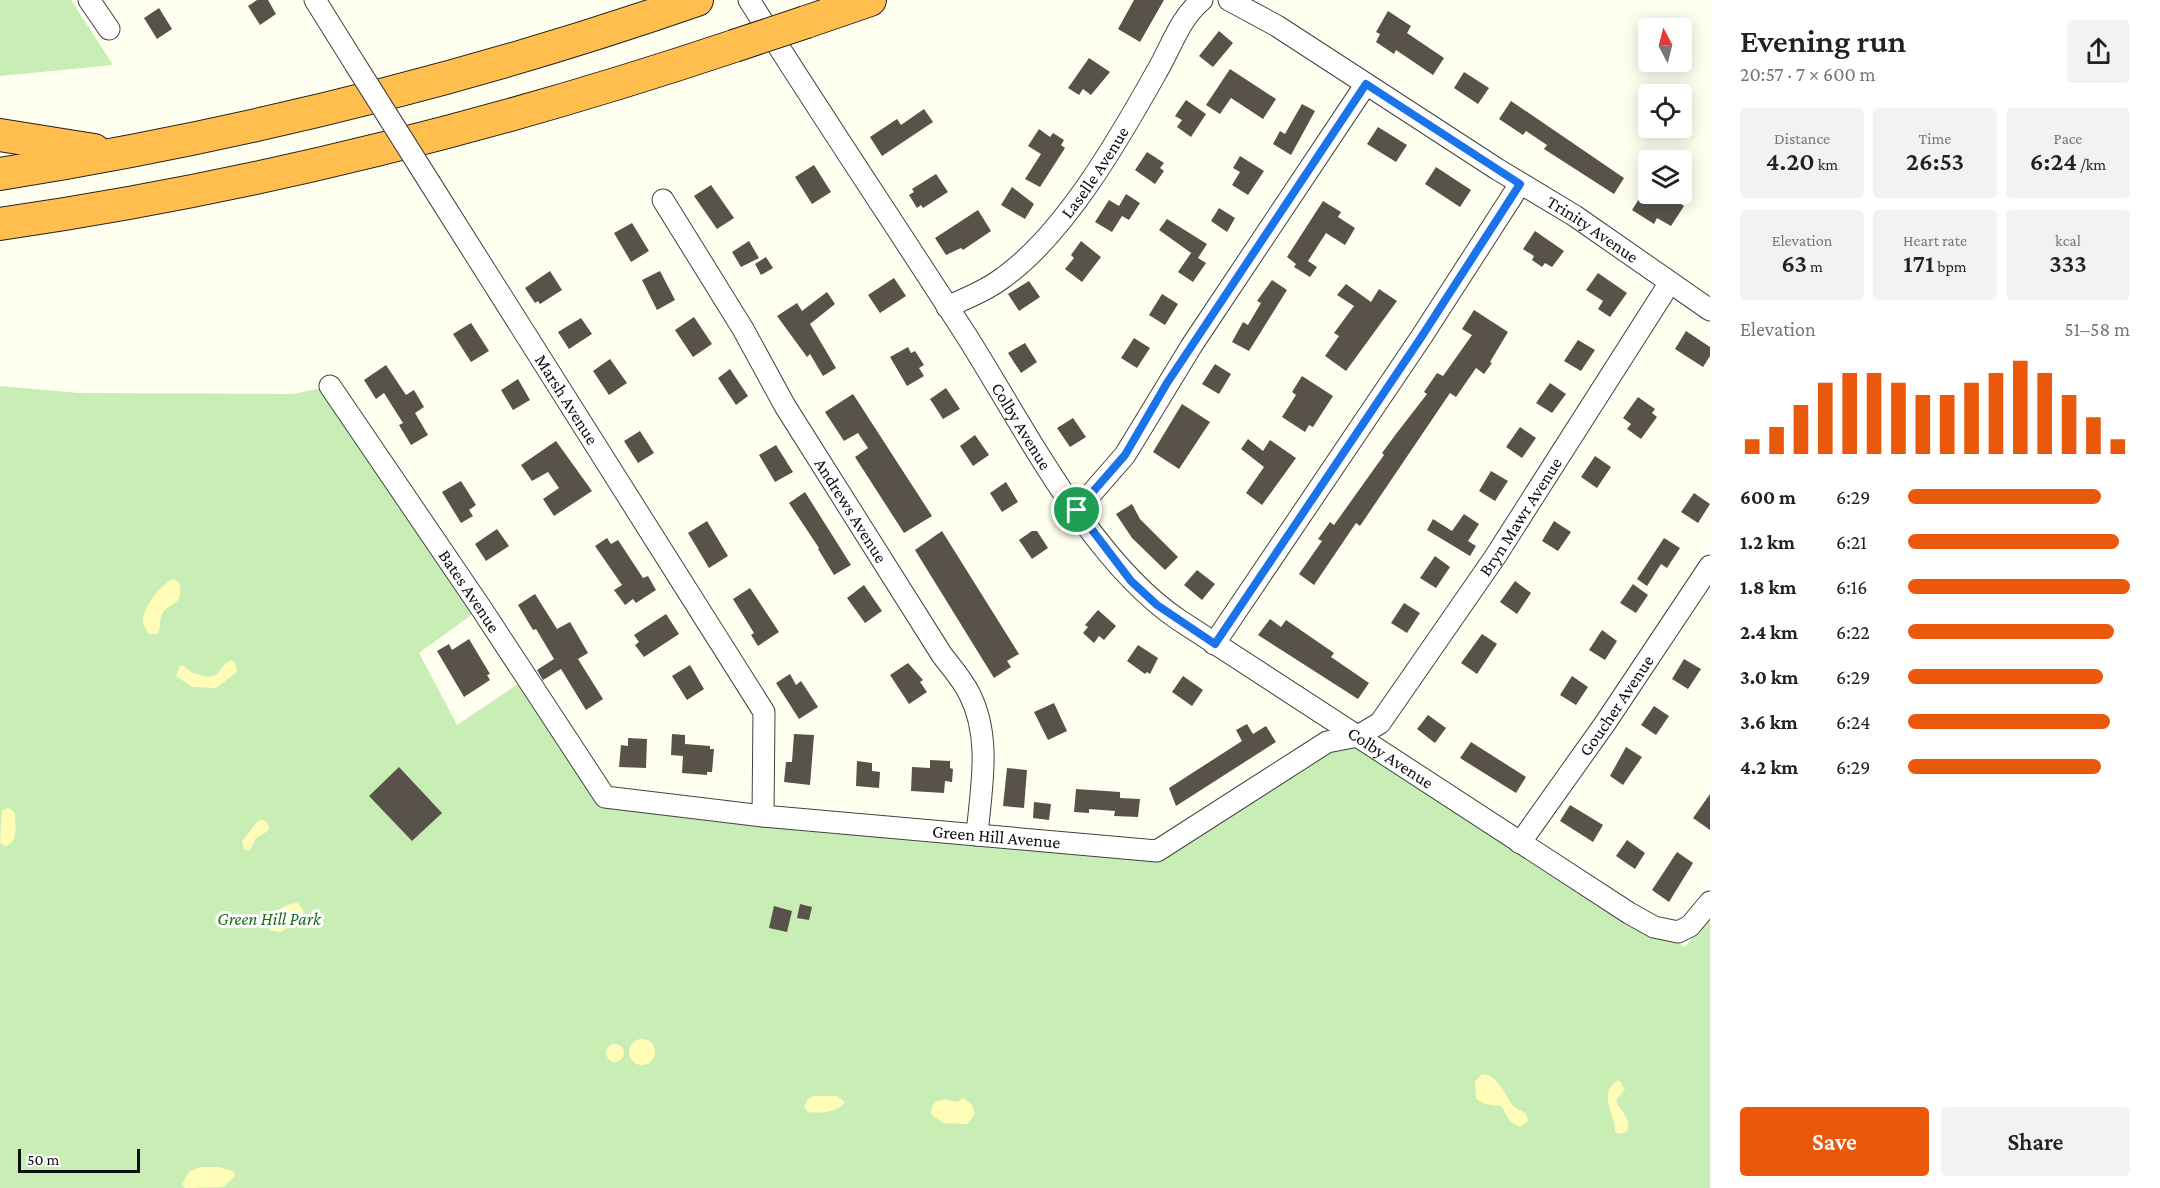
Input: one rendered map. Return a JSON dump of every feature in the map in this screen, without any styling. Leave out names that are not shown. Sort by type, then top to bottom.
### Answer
[{"type":"highway","points":[[0,174],[236,131],[346,105],[529,56],[697,0]]},
{"type":"highway","points":[[0,224],[79,214],[375,152],[627,82],[870,0]]},
{"type":"highway","points":[[0,135],[115,154]]},
{"type":"street","points":[[89,0],[109,29]]},
{"type":"street","name":"Marsh Avenue","points":[[315,0],[764,712],[763,816]]},
{"type":"street","name":"Colby Avenue","points":[[749,0],[1077,510],[1131,581],[1157,605],[1215,644],[1520,843],[1654,927],[1682,931],[1710,902]]},
{"type":"street","name":"Laselle Avenue","points":[[947,307],[1005,277],[1056,229],[1144,94],[1179,26],[1202,0]]},
{"type":"street","name":"Trinity Avenue","points":[[1229,0],[1277,26],[1520,184],[1575,216],[1669,284],[1710,310]]},
{"type":"street","points":[[1077,510],[1125,455],[1179,364],[1366,84]]},
{"type":"street","points":[[1215,644],[1422,336],[1520,184]]},
{"type":"street","name":"Andrews Avenue","points":[[663,200],[726,300],[785,406],[942,655],[968,692],[980,720],[983,744],[977,835]]},
{"type":"street","name":"Bryn Mawr Avenue","points":[[1358,736],[1380,723],[1396,702],[1495,556],[1669,284]]},
{"type":"street","name":"Bates Avenue","points":[[330,386],[481,608],[605,797]]},
{"type":"street","name":"Goucher Avenue","points":[[1520,843],[1710,566]]},
{"type":"street","name":"Green Hill Avenue","points":[[605,797],[763,816],[1157,851],[1328,742],[1358,736]]},
{"type":"green space","points":[[0,0],[71,0],[113,65],[0,76]]},
{"type":"green space","name":"Green Hill Park","points":[[0,386],[79,393],[293,394],[330,386],[481,608],[419,653],[457,725],[527,678],[605,797],[1157,851],[1341,738],[1685,947],[1710,915],[1710,1188],[0,1188]]},
{"type":"sand","points":[[173,579],[179,582],[180,596],[162,614],[158,634],[149,634],[143,624],[145,611],[157,592]]},
{"type":"sand","points":[[232,660],[237,672],[216,688],[192,687],[176,676],[180,666],[184,666],[195,674],[213,676]]},
{"type":"sand","points":[[9,808],[15,813],[15,837],[6,846],[0,843],[2,810]]},
{"type":"sand","points":[[265,820],[269,826],[268,831],[256,838],[250,850],[244,850],[242,841],[258,821]]},
{"type":"sand","points":[[298,903],[304,912],[300,921],[280,932],[269,930],[271,919],[278,911],[288,905]]},
{"type":"sand","points":[[642,1039],[651,1043],[655,1052],[651,1061],[642,1065],[633,1061],[629,1052],[633,1043]]},
{"type":"sand","points":[[615,1044],[621,1047],[624,1053],[621,1059],[615,1062],[609,1059],[606,1053],[609,1047]]},
{"type":"sand","points":[[1482,1074],[1497,1081],[1513,1106],[1526,1114],[1528,1121],[1520,1127],[1510,1121],[1501,1106],[1485,1104],[1476,1099],[1475,1082]]},
{"type":"sand","points":[[1619,1080],[1625,1089],[1616,1101],[1627,1119],[1628,1127],[1627,1132],[1619,1134],[1615,1131],[1608,1097],[1612,1085]]},
{"type":"sand","points":[[813,1096],[837,1096],[845,1102],[838,1108],[828,1111],[808,1112],[804,1107],[808,1099]]},
{"type":"sand","points":[[964,1098],[972,1105],[975,1114],[967,1124],[943,1123],[931,1114],[934,1104],[939,1100],[957,1102]]},
{"type":"sand","points":[[200,1167],[219,1167],[235,1172],[235,1176],[224,1187],[185,1188],[182,1184],[189,1172]]},
{"type":"building","points":[[257,0],[268,0],[276,14],[260,25],[248,6]]},
{"type":"building","points":[[1134,0],[1164,0],[1140,42],[1118,29]]},
{"type":"building","points":[[159,8],[172,29],[157,39],[144,18]]},
{"type":"building","points":[[1388,11],[1411,26],[1407,33],[1444,58],[1433,75],[1396,50],[1394,54],[1376,42],[1380,34],[1376,32]]},
{"type":"building","points":[[1219,31],[1233,43],[1213,67],[1199,56]]},
{"type":"building","points":[[1089,58],[1110,72],[1091,95],[1083,89],[1079,95],[1068,88]]},
{"type":"building","points":[[1230,69],[1276,99],[1263,119],[1231,98],[1220,114],[1206,105]]},
{"type":"building","points":[[1464,72],[1489,88],[1478,104],[1454,88]]},
{"type":"building","points":[[1186,100],[1206,114],[1191,137],[1177,127],[1182,120],[1175,116]]},
{"type":"building","points":[[1511,101],[1624,178],[1614,194],[1544,149],[1547,145],[1526,131],[1523,135],[1499,119]]},
{"type":"building","points":[[1302,104],[1315,111],[1291,155],[1273,144],[1280,131],[1285,134]]},
{"type":"building","points":[[924,109],[933,122],[882,156],[870,137],[897,119],[901,125]]},
{"type":"building","points":[[1378,127],[1407,145],[1396,162],[1367,144]]},
{"type":"building","points":[[1039,129],[1050,137],[1053,133],[1064,140],[1061,145],[1065,148],[1040,187],[1025,179],[1041,154],[1028,146]]},
{"type":"building","points":[[1147,152],[1164,163],[1160,168],[1164,171],[1155,184],[1135,170]]},
{"type":"building","points":[[1240,156],[1264,171],[1248,195],[1232,185],[1240,172],[1233,168]]},
{"type":"building","points":[[814,165],[831,192],[812,204],[795,177]]},
{"type":"building","points":[[1436,167],[1471,190],[1460,207],[1425,184]]},
{"type":"building","points":[[936,174],[948,192],[923,208],[921,205],[917,208],[909,195],[914,192],[912,189]]},
{"type":"building","points":[[711,185],[734,218],[717,229],[694,196]]},
{"type":"building","points":[[1012,187],[1034,204],[1025,219],[1001,205]]},
{"type":"building","points":[[1126,194],[1140,203],[1129,220],[1122,216],[1112,232],[1095,222],[1109,200],[1119,206]]},
{"type":"building","points":[[1638,200],[1638,204],[1681,204],[1684,206],[1671,226],[1657,218],[1654,224],[1632,210]]},
{"type":"building","points":[[1323,201],[1341,212],[1338,217],[1355,228],[1345,245],[1326,233],[1308,261],[1317,267],[1310,277],[1294,267],[1296,264],[1287,257]]},
{"type":"building","points":[[1219,208],[1235,218],[1227,232],[1211,221]]},
{"type":"building","points":[[978,210],[991,231],[963,250],[961,248],[946,255],[935,238]]},
{"type":"building","points":[[1167,219],[1207,244],[1198,258],[1206,263],[1193,282],[1178,272],[1191,253],[1194,255],[1159,230]]},
{"type":"building","points":[[632,223],[649,251],[631,262],[614,233]]},
{"type":"building","points":[[1535,231],[1564,251],[1552,267],[1545,263],[1542,267],[1532,260],[1534,256],[1523,249]]},
{"type":"building","points":[[749,241],[759,258],[741,267],[732,252]]},
{"type":"building","points":[[1081,241],[1101,257],[1082,282],[1065,269],[1074,258],[1071,255]]},
{"type":"building","points":[[766,257],[773,268],[761,275],[755,264]]},
{"type":"building","points":[[550,271],[562,290],[540,304],[538,301],[535,303],[525,288]]},
{"type":"building","points":[[660,271],[675,300],[657,310],[642,280]]},
{"type":"building","points":[[1598,273],[1627,293],[1610,317],[1598,309],[1603,301],[1586,290]]},
{"type":"building","points":[[894,278],[906,296],[880,313],[868,295]]},
{"type":"building","points":[[1272,280],[1287,290],[1249,351],[1232,342],[1243,322],[1248,325],[1261,303],[1257,301]]},
{"type":"building","points":[[1029,281],[1040,297],[1019,311],[1008,294]]},
{"type":"building","points":[[1346,284],[1371,302],[1379,289],[1397,301],[1346,371],[1325,356],[1339,336],[1334,333],[1354,306],[1337,295]]},
{"type":"building","points":[[827,292],[835,304],[810,324],[836,368],[823,376],[810,354],[807,357],[777,316],[797,303],[802,311]]},
{"type":"building","points":[[1162,294],[1178,304],[1165,325],[1149,315]]},
{"type":"building","points":[[1474,310],[1508,332],[1490,362],[1492,363],[1484,374],[1476,368],[1456,397],[1450,393],[1360,526],[1356,523],[1314,585],[1299,574],[1322,541],[1318,539],[1330,522],[1334,525],[1384,455],[1382,453],[1427,394],[1424,392],[1437,373],[1443,376],[1472,335],[1462,329]]},
{"type":"building","points":[[694,317],[712,344],[693,357],[675,330]]},
{"type":"building","points":[[581,318],[592,334],[569,349],[558,332]]},
{"type":"building","points":[[471,323],[489,351],[471,362],[453,334]]},
{"type":"building","points":[[1686,331],[1710,347],[1710,356],[1703,367],[1675,349]]},
{"type":"building","points":[[1134,338],[1150,348],[1137,368],[1121,358]]},
{"type":"building","points":[[1578,340],[1595,350],[1581,371],[1564,361]]},
{"type":"building","points":[[1025,343],[1037,362],[1021,373],[1008,353]]},
{"type":"building","points":[[908,347],[911,353],[915,351],[924,365],[919,368],[924,376],[907,386],[890,357]]},
{"type":"building","points":[[610,359],[627,383],[609,395],[593,371]]},
{"type":"building","points":[[1215,364],[1231,374],[1219,394],[1202,384]]},
{"type":"building","points":[[386,365],[406,395],[414,390],[424,407],[415,413],[428,435],[411,445],[399,425],[403,423],[384,393],[376,399],[364,380]]},
{"type":"building","points":[[730,369],[748,396],[736,405],[718,378]]},
{"type":"building","points":[[1302,376],[1333,396],[1313,427],[1309,425],[1305,432],[1282,417],[1296,395],[1292,392]]},
{"type":"building","points":[[518,379],[530,400],[513,410],[501,390]]},
{"type":"building","points":[[1550,383],[1566,394],[1552,413],[1536,403]]},
{"type":"building","points":[[946,388],[960,409],[943,419],[930,399]]},
{"type":"building","points":[[853,394],[932,516],[904,533],[855,457],[868,448],[858,433],[844,441],[825,412]]},
{"type":"building","points":[[1638,397],[1655,409],[1652,413],[1657,417],[1641,439],[1627,429],[1631,424],[1623,418]]},
{"type":"building","points":[[1182,404],[1210,422],[1179,469],[1153,452]]},
{"type":"building","points":[[1073,418],[1086,437],[1070,447],[1057,428]]},
{"type":"building","points":[[1520,427],[1536,438],[1522,458],[1506,447]]},
{"type":"building","points":[[640,431],[654,453],[638,463],[624,441]]},
{"type":"building","points":[[975,435],[989,455],[973,466],[960,446]]},
{"type":"building","points":[[1248,439],[1263,451],[1270,440],[1296,458],[1262,505],[1246,493],[1264,467],[1241,449]]},
{"type":"building","points":[[556,441],[592,491],[554,516],[543,499],[559,488],[548,472],[532,481],[521,465]]},
{"type":"building","points":[[776,445],[793,472],[775,482],[759,455]]},
{"type":"building","points":[[1595,456],[1611,467],[1597,488],[1581,477]]},
{"type":"building","points":[[1491,471],[1508,481],[1495,501],[1479,491]]},
{"type":"building","points":[[461,481],[476,505],[469,510],[473,516],[461,523],[442,492]]},
{"type":"building","points":[[1006,482],[1018,502],[1002,512],[990,493]]},
{"type":"building","points":[[805,492],[851,565],[834,575],[789,503]]},
{"type":"building","points":[[1694,493],[1710,504],[1698,523],[1681,512]]},
{"type":"building","points":[[1132,504],[1140,519],[1178,557],[1165,570],[1132,538],[1116,514]]},
{"type":"building","points":[[1464,514],[1479,524],[1468,541],[1476,546],[1470,556],[1427,530],[1433,519],[1452,531]]},
{"type":"building","points":[[707,521],[728,556],[709,568],[688,533]]},
{"type":"building","points":[[1554,521],[1571,532],[1558,551],[1542,541]]},
{"type":"building","points":[[497,529],[509,546],[486,561],[475,544]]},
{"type":"building","points":[[942,531],[1019,654],[1007,661],[1011,667],[994,678],[915,550]]},
{"type":"building","points":[[1032,531],[1037,531],[1048,548],[1032,559],[1019,540]]},
{"type":"building","points":[[607,538],[611,544],[618,540],[643,578],[648,576],[656,590],[636,603],[633,599],[625,605],[614,590],[622,585],[595,546]]},
{"type":"building","points":[[1664,538],[1680,548],[1667,568],[1661,564],[1647,586],[1637,579]]},
{"type":"building","points":[[1435,556],[1450,567],[1436,588],[1420,578]]},
{"type":"building","points":[[1197,570],[1215,584],[1202,600],[1184,585]]},
{"type":"building","points":[[1515,581],[1531,593],[1517,614],[1500,602]]},
{"type":"building","points":[[1633,584],[1648,595],[1636,613],[1620,603]]},
{"type":"building","points":[[864,585],[882,611],[865,623],[847,598]]},
{"type":"building","points":[[750,588],[779,632],[758,646],[751,635],[754,633],[733,599]]},
{"type":"building","points":[[535,594],[557,629],[570,622],[588,653],[578,659],[603,699],[586,710],[561,669],[543,680],[537,670],[554,659],[518,605]]},
{"type":"building","points":[[1404,603],[1420,613],[1407,633],[1391,623]]},
{"type":"building","points":[[1098,610],[1116,626],[1104,640],[1099,636],[1094,643],[1083,633],[1088,627],[1085,625]]},
{"type":"building","points":[[666,614],[679,634],[644,657],[635,645],[639,642],[634,635]]},
{"type":"building","points":[[1270,619],[1281,627],[1286,620],[1334,653],[1331,657],[1369,683],[1358,699],[1258,635]]},
{"type":"building","points":[[1602,630],[1617,641],[1605,660],[1589,650]]},
{"type":"building","points":[[1482,634],[1497,644],[1477,674],[1461,663]]},
{"type":"building","points":[[469,639],[490,674],[487,675],[490,680],[464,697],[437,651],[449,644],[452,650]]},
{"type":"building","points":[[1138,645],[1158,658],[1150,674],[1147,672],[1145,674],[1127,661]]},
{"type":"building","points":[[1684,659],[1701,669],[1688,689],[1672,679]]},
{"type":"building","points":[[908,663],[923,680],[920,682],[927,692],[909,704],[890,675]]},
{"type":"building","points":[[690,665],[704,689],[687,700],[672,676]]},
{"type":"building","points":[[790,674],[796,685],[801,681],[818,707],[799,719],[776,683]]},
{"type":"building","points":[[1183,676],[1203,690],[1192,706],[1172,692]]},
{"type":"building","points":[[1572,676],[1588,687],[1576,705],[1560,695]]},
{"type":"building","points":[[1054,703],[1067,731],[1048,740],[1034,712]]},
{"type":"building","points":[[1654,706],[1669,716],[1656,735],[1641,725]]},
{"type":"building","points":[[1428,715],[1446,728],[1435,743],[1417,729]]},
{"type":"building","points":[[1247,724],[1253,734],[1266,726],[1276,742],[1176,806],[1169,788],[1242,741],[1236,730]]},
{"type":"building","points":[[672,734],[685,735],[685,744],[710,746],[710,749],[714,749],[712,772],[707,772],[707,775],[682,773],[683,756],[671,755]]},
{"type":"building","points":[[794,734],[814,735],[810,785],[784,782],[786,762],[792,762]]},
{"type":"building","points":[[628,738],[647,739],[646,768],[619,767],[621,745],[628,746]]},
{"type":"building","points":[[1471,742],[1526,777],[1516,793],[1460,758]]},
{"type":"building","points":[[1626,747],[1642,757],[1623,785],[1610,776]]},
{"type":"building","points":[[930,760],[950,761],[950,768],[953,769],[952,782],[945,781],[944,793],[911,791],[912,767],[930,768]]},
{"type":"building","points":[[857,761],[872,763],[872,771],[880,772],[879,788],[856,786]]},
{"type":"building","points":[[399,767],[442,813],[412,841],[369,796]]},
{"type":"building","points":[[1007,768],[1027,770],[1024,808],[1003,806]]},
{"type":"building","points":[[1076,789],[1120,792],[1120,798],[1140,799],[1138,817],[1114,816],[1115,811],[1089,809],[1089,813],[1074,812]]},
{"type":"building","points":[[1710,794],[1710,830],[1693,818]]},
{"type":"building","points":[[1034,802],[1051,804],[1049,820],[1033,818]]},
{"type":"building","points":[[1570,805],[1603,825],[1593,842],[1560,821]]},
{"type":"building","points":[[1627,840],[1645,853],[1635,869],[1616,856]]},
{"type":"building","points":[[1677,852],[1693,863],[1669,902],[1652,890]]},
{"type":"building","points":[[800,904],[812,907],[809,920],[797,918]]},
{"type":"building","points":[[774,906],[792,911],[787,932],[769,928]]},
{"type":"route","points":[[1366,84],[1520,184],[1490,227],[1422,336],[1358,427],[1215,644],[1157,605],[1131,581],[1077,510],[1125,455],[1167,383],[1366,84]]}]
